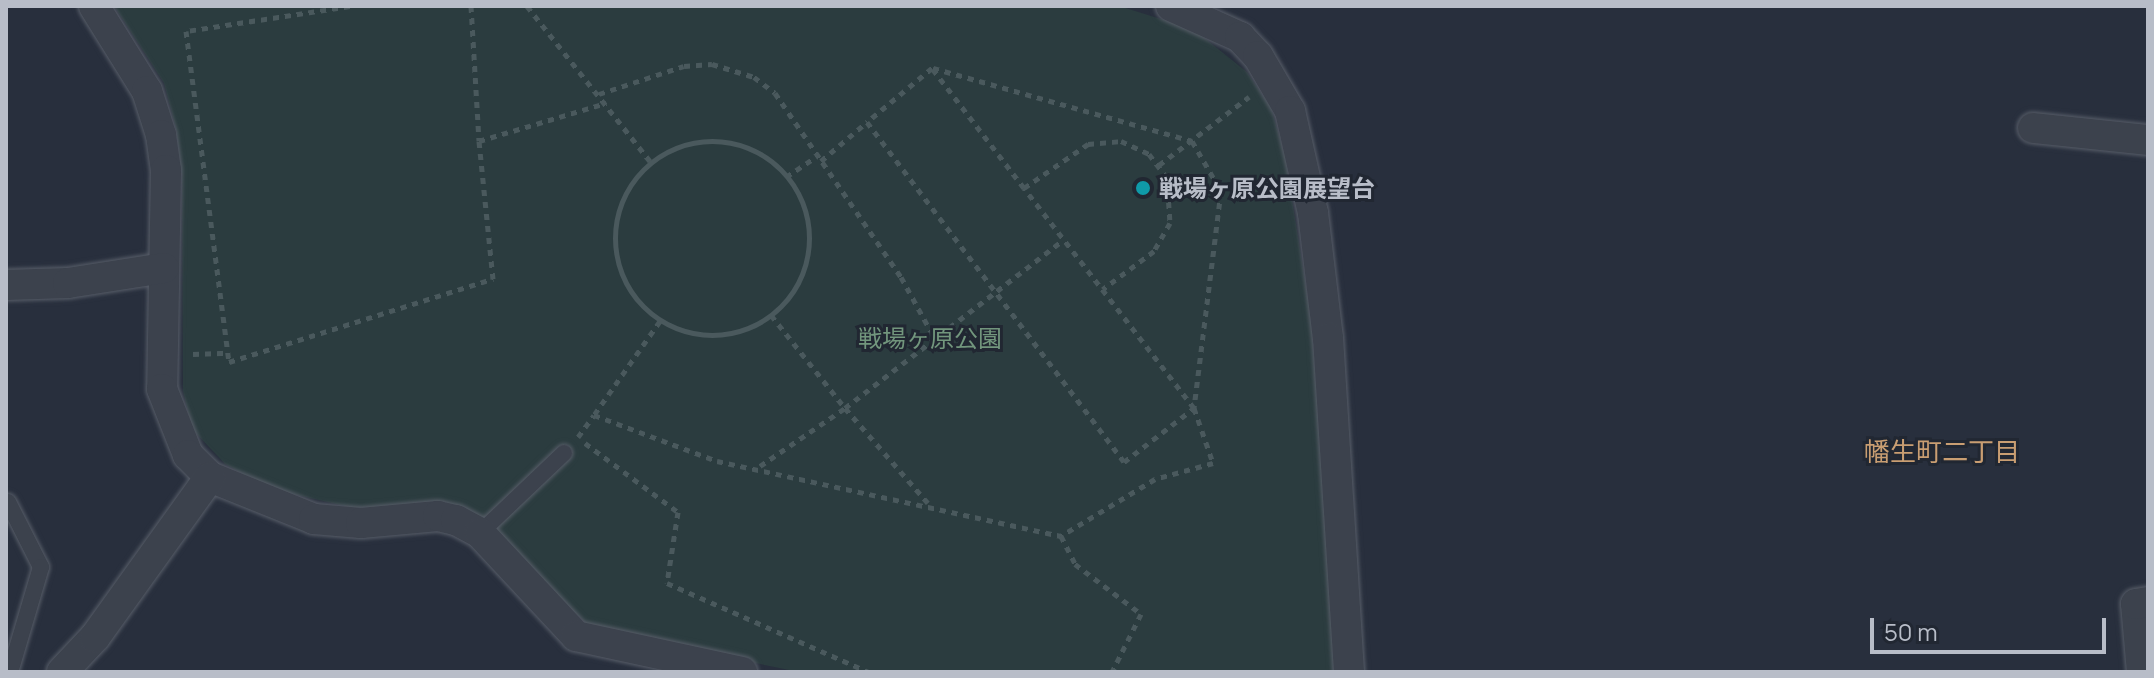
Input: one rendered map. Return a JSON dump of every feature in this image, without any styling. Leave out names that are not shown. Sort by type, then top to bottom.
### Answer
[{"type":"street","points":[[94,6],[147,91],[161,135],[166,170],[162,389],[188,455],[210,477],[314,519],[361,523],[438,516],[480,533],[576,636],[742,672]]},
{"type":"street","points":[[1171,6],[1240,37],[1272,79],[1290,111],[1313,213],[1333,394],[1349,672]]},
{"type":"street","points":[[2033,128],[2148,140]]},
{"type":"street","points":[[6,285],[68,283],[164,268]]},
{"type":"street","points":[[62,672],[95,637],[210,477]]},
{"type":"street","points":[[2142,672],[2136,604],[2148,602]]},
{"type":"lane","points":[[480,533],[564,453]]},
{"type":"lane","points":[[8,502],[41,567],[10,672]]},
{"type":"path","points":[[350,6],[186,31],[229,362],[493,279],[479,141],[471,6]]},
{"type":"path","points":[[527,6],[650,161]]},
{"type":"path","points":[[599,94],[684,66],[734,68],[775,93],[901,277],[934,337]]},
{"type":"path","points":[[867,122],[1124,462],[1194,408],[1221,191],[1192,141],[932,68]]},
{"type":"path","points":[[786,177],[819,159],[932,68]]},
{"type":"path","points":[[594,415],[717,461],[759,467],[929,504],[1061,536],[1155,479],[1213,463],[1194,408],[932,68]]},
{"type":"path","points":[[1159,165],[1272,79]]},
{"type":"path","points":[[479,141],[606,103]]},
{"type":"path","points":[[1024,188],[1072,152],[1101,141],[1136,147],[1159,165],[1172,202],[1170,223],[1154,251],[1103,289]]},
{"type":"path","points":[[725,142],[746,146],[786,177],[810,226],[809,252],[793,293],[771,315],[754,326],[706,336],[660,321],[628,287],[614,241],[624,197],[650,161],[679,148],[725,142]]},
{"type":"path","points":[[759,467],[845,408],[1063,240]]},
{"type":"path","points":[[771,315],[845,408],[929,504]]},
{"type":"path","points":[[660,321],[577,438],[678,512],[667,583],[869,672]]},
{"type":"path","points":[[182,355],[228,353]]},
{"type":"path","points":[[1061,536],[1075,564],[1141,614],[1112,672]]},
{"type":"green space","name":"戦場ヶ原公園","points":[[114,6],[1119,6],[1193,29],[1247,72],[1271,108],[1285,156],[1311,318],[1337,672],[799,672],[594,630],[458,506],[442,501],[358,509],[271,489],[225,464],[192,429],[183,391],[182,177],[176,129],[164,83]]},
{"type":"place","name":"戦場ヶ原公園展望台","points":[[1143,188]]},
{"type":"district","name":"幡生町二丁目","points":[[1942,452]]}]
